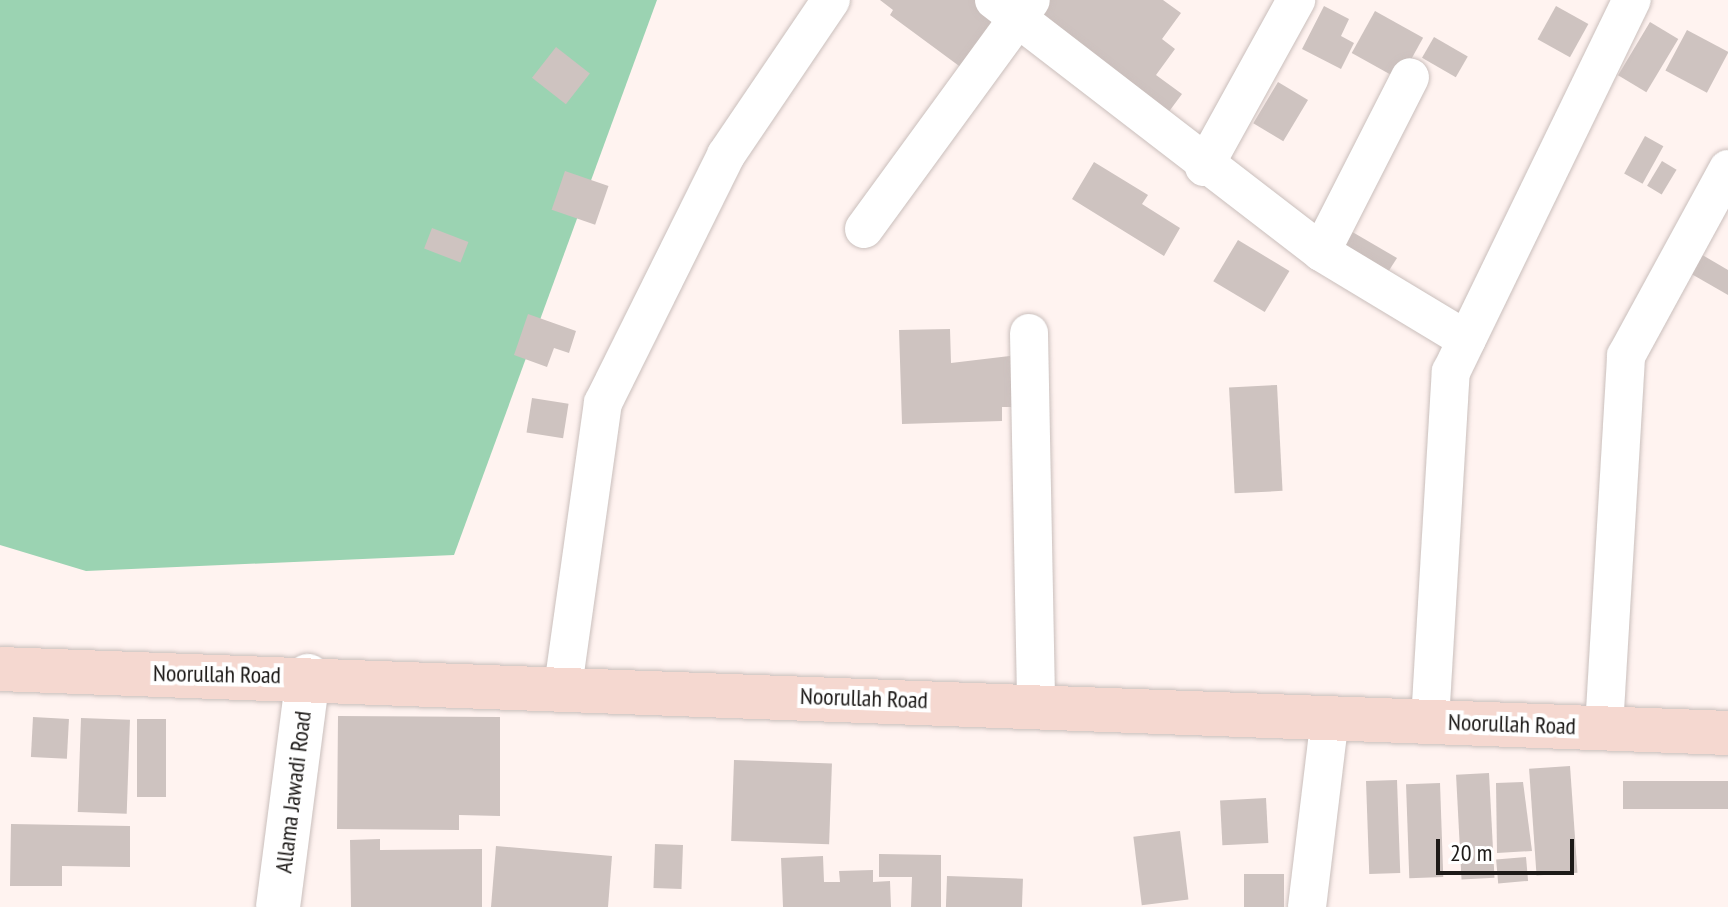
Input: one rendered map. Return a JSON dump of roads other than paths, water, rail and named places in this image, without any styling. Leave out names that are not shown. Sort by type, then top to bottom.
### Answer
[{"type":"main road","name":"Noorullah Road","points":[[0,669],[308,676],[1728,733]]},
{"type":"street","points":[[563,687],[603,403],[726,155],[831,0]]},
{"type":"street","points":[[1204,167],[1296,0]]},
{"type":"street","points":[[1430,721],[1451,372],[1632,0]]},
{"type":"street","points":[[864,229],[1014,6],[1204,167],[1321,252],[1467,340]]},
{"type":"street","points":[[1321,252],[1410,77]]},
{"type":"street","points":[[1604,728],[1626,356],[1728,169]]},
{"type":"street","points":[[1029,333],[1036,705]]},
{"type":"street","name":"Allama Jawadi Road","points":[[278,907],[308,676]]},
{"type":"street","points":[[1307,907],[1330,717]]}]
